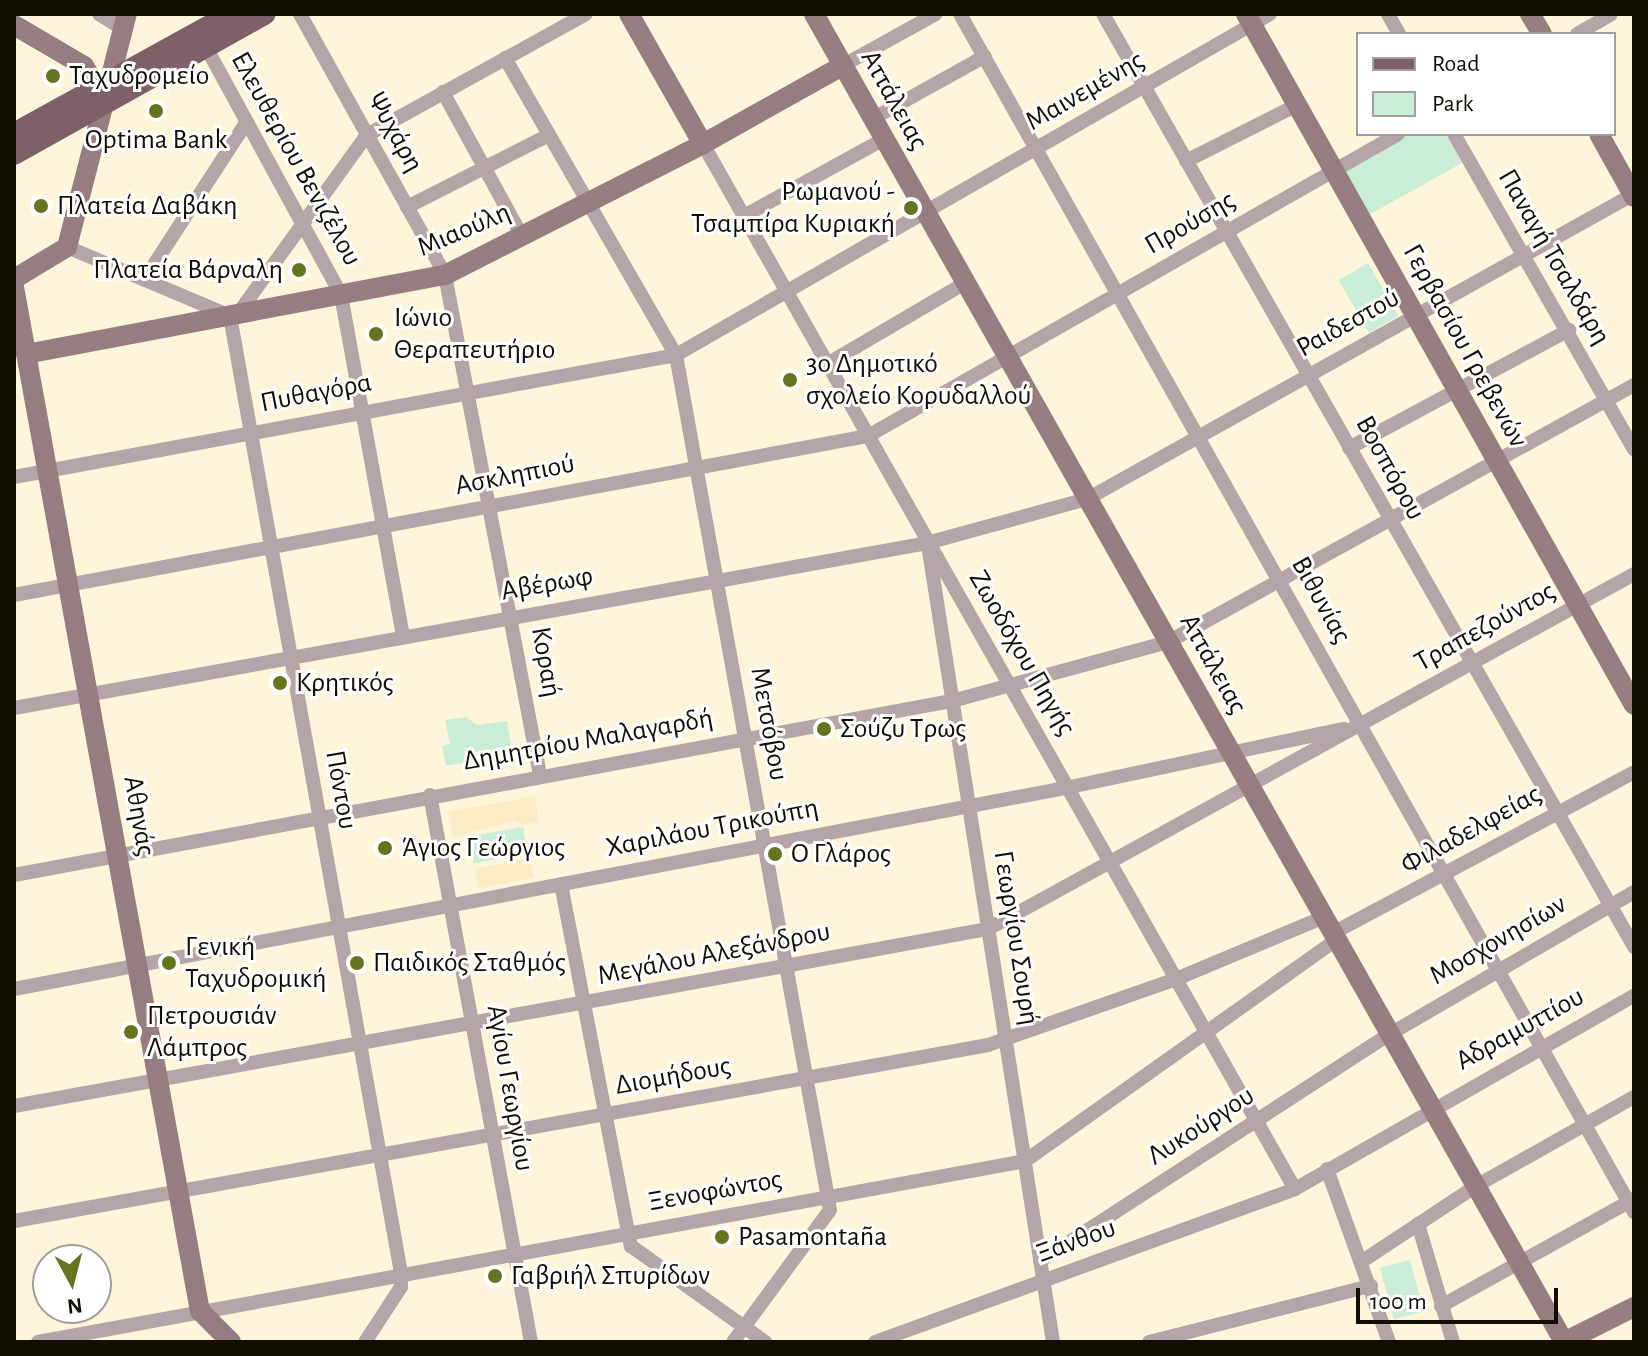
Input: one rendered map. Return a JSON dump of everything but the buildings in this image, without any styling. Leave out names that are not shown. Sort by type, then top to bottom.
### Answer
[{"type":"main road","points":[[14,154],[160,53],[231,14]]},
{"type":"main road","points":[[14,134],[206,47],[265,14]]},
{"type":"street","points":[[99,14],[124,26],[133,49],[160,53]]},
{"type":"street","name":"Ψυχάρη","points":[[300,14],[445,275]]},
{"type":"street","points":[[67,247],[233,316],[367,135],[586,14]]},
{"type":"street","points":[[629,14],[703,144]]},
{"type":"street","name":"Αττάλειας","points":[[814,14],[1564,1342]]},
{"type":"street","points":[[842,66],[936,14]]},
{"type":"street","name":"Βιθυνίας","points":[[960,14],[1039,148],[1198,437],[1632,1204]]},
{"type":"street","name":"Βοσπόρου","points":[[1103,14],[1634,947]]},
{"type":"street","points":[[1388,14],[1398,32]]},
{"type":"street","points":[[1530,14],[1541,32]]},
{"type":"street","points":[[1580,32],[1611,14]]},
{"type":"street","name":"Μαινεμένης","points":[[926,214],[1145,87],[1256,17]]},
{"type":"street","name":"Γερβασίου Γρεβενών","points":[[1256,17],[1297,105],[1634,705]]},
{"type":"street","points":[[14,25],[84,66],[106,90]]},
{"type":"street","points":[[14,279],[67,247],[124,26]]},
{"type":"street","name":"Ελευθερίου Βενιζέλου","points":[[206,47],[341,295]]},
{"type":"street","points":[[872,119],[985,56]]},
{"type":"street","points":[[505,58],[676,355]]},
{"type":"street","name":"Μιαούλη","points":[[20,355],[445,275],[703,144],[842,66]]},
{"type":"street","points":[[443,92],[522,236]]},
{"type":"street","points":[[1186,161],[1297,105]]},
{"type":"street","points":[[144,280],[246,123]]},
{"type":"street","points":[[407,207],[549,135]]},
{"type":"street","name":"Προύσης","points":[[1008,358],[1394,136]]},
{"type":"street","name":"Παναγή Τσαλδάρη","points":[[1455,136],[1520,252],[1526,254],[1634,449]]},
{"type":"street","points":[[1600,136],[1634,195]]},
{"type":"street","points":[[744,216],[884,139]]},
{"type":"street","name":"Ζωοδόχου Πηγής","points":[[703,144],[927,543],[1014,688],[1295,1189]]},
{"type":"street","name":"Ραιδεστού","points":[[1087,499],[1634,195]]},
{"type":"street","name":"Πυθαγόρα","points":[[14,477],[361,410],[676,355],[788,295],[926,214]]},
{"type":"street","name":"Κοραή","points":[[445,275],[540,775]]},
{"type":"street","points":[[827,364],[965,283]]},
{"type":"street","name":"Αθηνάς","points":[[14,287],[20,355],[48,472],[200,1311]]},
{"type":"street","points":[[341,295],[403,637]]},
{"type":"street","name":"Πόντου","points":[[233,316],[250,432],[401,1273]]},
{"type":"street","points":[[1349,448],[1569,330]]},
{"type":"street","name":"Μετσόβου","points":[[676,355],[828,1198]]},
{"type":"street","name":"Ασκληπιού","points":[[14,595],[868,436],[1008,358]]},
{"type":"street","name":"Δημητρίου Μαλαγαρδή","points":[[14,875],[430,795],[952,701],[1014,688],[1168,642],[1634,385]]},
{"type":"street","name":"Αβέρωφ","points":[[14,708],[927,543],[1087,499]]},
{"type":"street","name":"Γεωργίου Σουρή","points":[[927,543],[1053,1342]]},
{"type":"street","name":"Τραπεζούντος","points":[[1250,786],[1634,574]]},
{"type":"street","name":"Τραπεζούντος","points":[[1232,755],[1361,725]]},
{"type":"street","name":"Χαριλάου Τρικούπη","points":[[14,989],[1232,755]]},
{"type":"street","name":"Φιλαδελφείας","points":[[1331,930],[1445,875],[1634,772]]},
{"type":"street","name":"Μεγάλου Αλεξάνδρου","points":[[14,1106],[988,929],[1250,786]]},
{"type":"street","name":"Αγίου Γεωργίου","points":[[430,795],[531,1342]]},
{"type":"street","points":[[561,884],[625,1233],[631,1246],[765,1342]]},
{"type":"street","name":"Μοσχονησίων","points":[[1390,1034],[1498,968],[1634,892]]},
{"type":"street","name":"Διομήδους","points":[[14,1221],[1006,1040],[1176,979],[1331,930]]},
{"type":"street","name":"Ξενοφώντος","points":[[38,1342],[106,1336],[200,1311],[1025,1161],[1044,1143],[1207,1035],[1331,930]]},
{"type":"street","name":"Αδραμυττίου","points":[[1327,1169],[1634,996]]},
{"type":"street","name":"Λυκούργου","points":[[1040,1261],[1390,1034]]},
{"type":"street","points":[[1364,1260],[1476,1186],[1634,1097]]},
{"type":"street","points":[[1327,1169],[1364,1260],[1389,1342]]},
{"type":"street","name":"Ξάνθου","points":[[875,1342],[1295,1189],[1327,1169]]},
{"type":"street","points":[[733,1342],[830,1210],[828,1198]]},
{"type":"street","points":[[1441,1306],[1632,1204]]},
{"type":"street","points":[[1418,1224],[1453,1342]]},
{"type":"street","points":[[365,1342],[401,1287],[401,1273]]},
{"type":"street","points":[[1149,1342],[1371,1286]]},
{"type":"street","points":[[1564,1342],[1634,1307]]},
{"type":"street","points":[[200,1311],[231,1342]]},
{"type":"shaded area","points":[[535,796],[539,822],[522,825],[520,820],[453,837],[448,812]]},
{"type":"shaded area","points":[[530,858],[534,878],[479,888],[475,869]]},
{"type":"green space","points":[[1403,136],[1447,136],[1462,163],[1365,217],[1340,171]]},
{"type":"green space","points":[[1368,263],[1398,316],[1369,333],[1339,280]]},
{"type":"green space","points":[[466,717],[477,725],[507,721],[513,754],[446,766],[442,746],[450,744],[445,720]]},
{"type":"green space","points":[[523,827],[528,854],[474,863],[469,837]]},
{"type":"green space","points":[[1410,1260],[1424,1311],[1394,1319],[1380,1268]]},
{"type":"place","name":"Ταχυδρομείο","points":[[53,76]]},
{"type":"place","name":"Optima Bank","points":[[156,111]]},
{"type":"place","name":"Πλατεία Δαβάκη","points":[[41,206]]},
{"type":"place","name":"Ρωμανού - Τσαμπίρα Κυριακή","points":[[911,208]]},
{"type":"place","name":"Πλατεία Βάρναλη","points":[[299,270]]},
{"type":"place","name":"Ιώνιο Θεραπευτήριο","points":[[376,334]]},
{"type":"place","name":"3ο Δημοτικό σχολείο Κορυδαλλού","points":[[790,380]]},
{"type":"place","name":"Κρητικός","points":[[280,683]]},
{"type":"place","name":"Σούζυ Τρως","points":[[824,729]]},
{"type":"place","name":"Άγιος Γεώργιος","points":[[385,848]]},
{"type":"place","name":"Ο Γλάρος","points":[[775,854]]},
{"type":"place","name":"Γενική Ταχυδρομική","points":[[169,963]]},
{"type":"place","name":"Παιδικός Σταθμός","points":[[357,963]]},
{"type":"place","name":"Πετρουσιάν Λάμπρος","points":[[131,1032]]},
{"type":"place","name":"Pasamontaña","points":[[722,1237]]},
{"type":"place","name":"Γαβριήλ Σπυρίδων","points":[[495,1276]]}]
